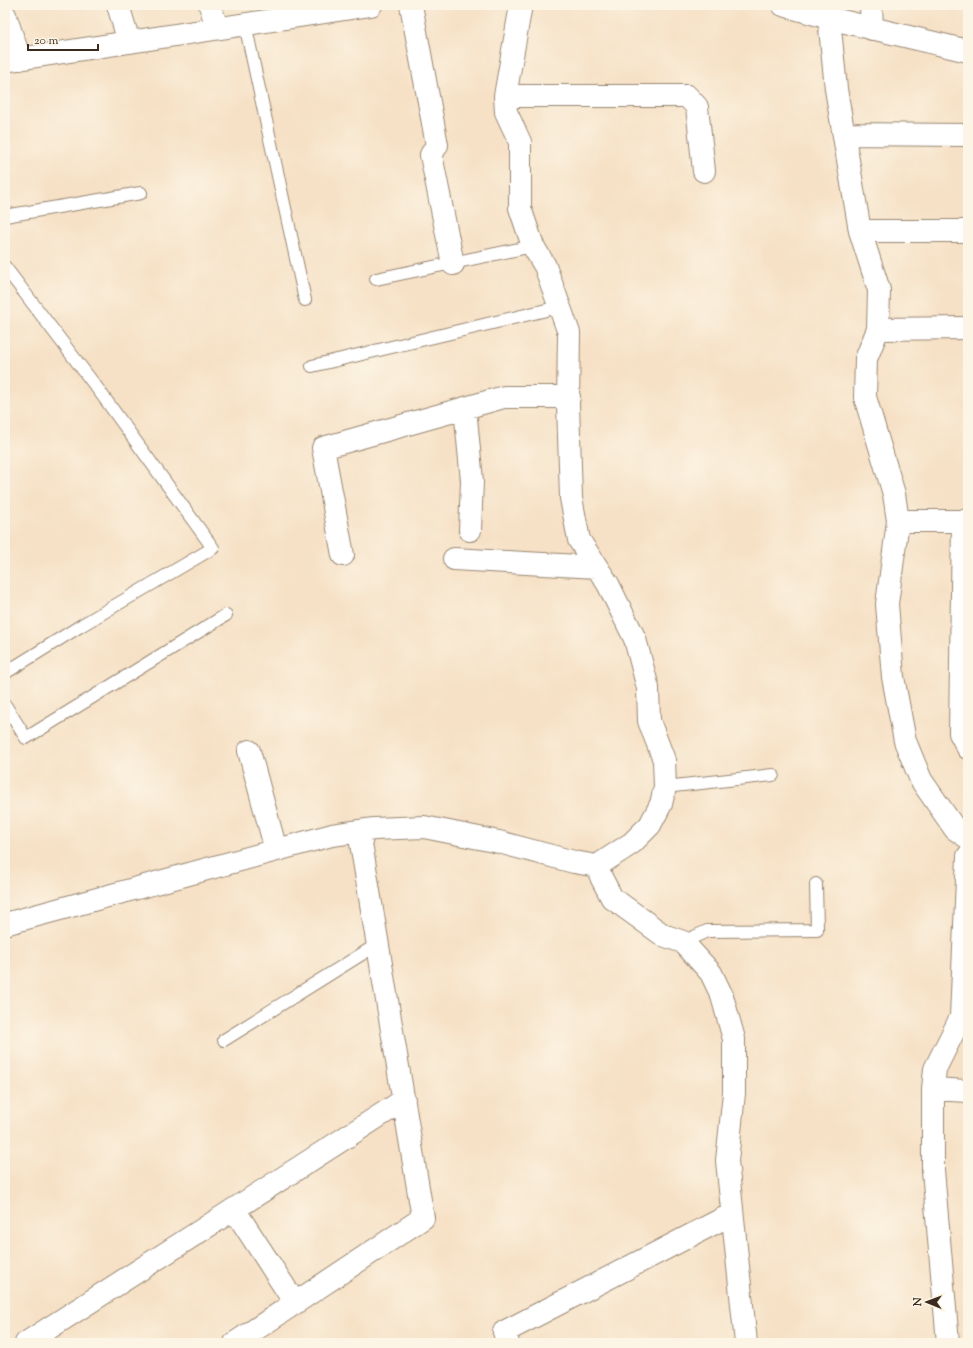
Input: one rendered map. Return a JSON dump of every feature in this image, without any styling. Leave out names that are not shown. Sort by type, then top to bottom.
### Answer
[{"type":"street","points":[[118,5],[129,42]]},
{"type":"street","points":[[210,5],[217,28]]},
{"type":"street","points":[[5,15],[12,60],[370,5]]},
{"type":"street","points":[[411,5],[437,145],[431,156],[453,264]]},
{"type":"street","points":[[5,924],[332,835],[374,828],[424,827],[499,842],[574,862],[597,866],[632,843],[650,825],[661,804],[665,787],[664,760],[649,721],[648,688],[635,640],[608,584],[579,540],[571,498],[568,333],[545,266],[533,246],[520,208],[520,142],[506,112],[505,96],[521,5]]},
{"type":"street","points":[[783,5],[872,29],[968,51]]},
{"type":"street","points":[[871,5],[872,29]]},
{"type":"street","points":[[829,18],[836,89],[860,231],[879,290],[878,329],[866,359],[865,397],[894,494],[898,521],[887,604],[894,677],[905,741],[921,780],[955,829],[968,838]]},
{"type":"street","points":[[505,96],[688,96],[697,107],[704,171]]},
{"type":"street","points":[[844,134],[968,135]]},
{"type":"street","points":[[860,231],[968,231]]},
{"type":"street","points":[[878,329],[968,328]]},
{"type":"street","points":[[343,555],[323,448],[504,397],[569,397]]},
{"type":"street","points":[[465,408],[472,481],[470,530]]},
{"type":"street","points":[[898,521],[966,521],[960,733],[968,748]]},
{"type":"street","points":[[454,559],[597,567]]},
{"type":"street","points":[[249,751],[276,850]]},
{"type":"street","points":[[235,1343],[262,1336],[295,1303],[423,1218],[359,831]]},
{"type":"street","points":[[948,1343],[933,1170],[933,1089],[935,1069],[962,1029],[961,1017],[968,856]]},
{"type":"street","points":[[597,866],[612,898],[663,935],[683,942],[711,973],[722,996],[734,1038],[734,1093],[726,1161],[746,1343]]},
{"type":"street","points":[[933,1089],[968,1091]]},
{"type":"street","points":[[26,1343],[404,1100]]},
{"type":"street","points":[[234,1209],[295,1303]]},
{"type":"street","points":[[508,1343],[504,1332],[732,1214]]},
{"type":"lane","points":[[245,24],[305,300]]},
{"type":"lane","points":[[5,216],[141,193]]},
{"type":"lane","points":[[376,279],[533,246]]},
{"type":"lane","points":[[5,267],[100,392],[213,548],[82,625],[5,673]]},
{"type":"lane","points":[[312,366],[558,307]]},
{"type":"lane","points":[[5,706],[26,738],[226,615]]},
{"type":"lane","points":[[665,787],[774,775]]},
{"type":"lane","points":[[683,942],[707,931],[817,930],[816,884]]},
{"type":"lane","points":[[224,1040],[378,944]]}]
